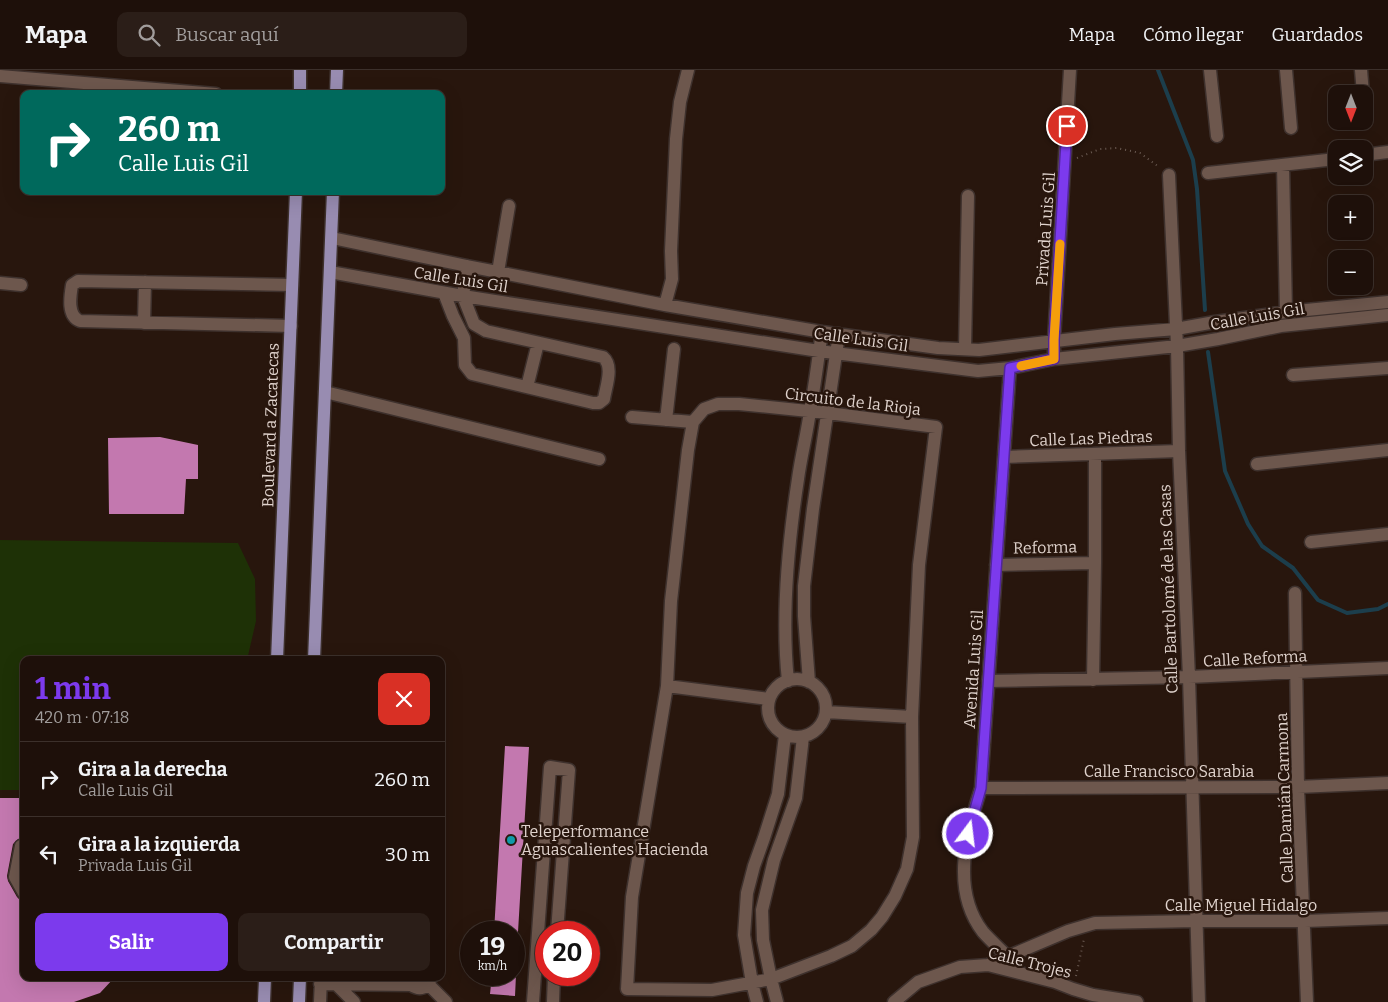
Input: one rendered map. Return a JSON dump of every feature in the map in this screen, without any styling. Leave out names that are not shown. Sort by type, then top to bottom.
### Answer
[{"type":"main road","points":[[300,70],[300,90]]},
{"type":"main road","points":[[336,90],[337,70]]},
{"type":"main road","name":"Boulevard a Zacatecas","points":[[276,656],[296,195]]},
{"type":"main road","points":[[314,656],[333,195]]},
{"type":"main road","points":[[264,1002],[265,981]]},
{"type":"main road","points":[[299,1002],[300,981]]},
{"type":"street","points":[[665,305],[672,279],[671,251],[676,139],[680,102],[688,70]]},
{"type":"street","name":"Privada Luis Gil","points":[[1054,359],[1070,70]]},
{"type":"street","points":[[1210,70],[1217,136]]},
{"type":"street","points":[[1286,70],[1291,128]]},
{"type":"street","points":[[1362,70],[1363,85]]},
{"type":"street","points":[[0,76],[168,90]]},
{"type":"street","points":[[1373,154],[1388,152]]},
{"type":"street","points":[[1208,173],[1328,160]]},
{"type":"street","points":[[1283,166],[1286,312]]},
{"type":"street","name":"Calle Bartolomé de las Casas","points":[[1169,175],[1177,346],[1178,451],[1189,677],[1199,1002]]},
{"type":"street","points":[[965,349],[968,196]]},
{"type":"street","points":[[498,272],[509,206]]},
{"type":"street","name":"Calle Luis Gil","points":[[332,238],[665,305],[822,332],[938,348],[979,350],[1054,340],[1176,329],[1286,312],[1388,302]]},
{"type":"street","points":[[444,293],[464,338],[465,365],[472,374],[593,403],[599,403],[604,399],[609,366],[608,361],[603,357],[486,331],[474,324],[463,296],[467,266]]},
{"type":"street","name":"Calle Luis Gil","points":[[330,272],[444,293],[836,353],[978,371],[1010,368],[1054,359],[1177,346],[1281,326],[1388,315]]},
{"type":"street","points":[[291,326],[80,321],[71,315],[70,294],[72,285],[78,281],[292,285]]},
{"type":"street","points":[[144,323],[145,282]]},
{"type":"street","points":[[0,283],[21,285]]},
{"type":"street","points":[[788,681],[785,622],[790,537],[822,332]]},
{"type":"street","points":[[809,682],[804,616],[804,586],[812,509],[839,334]]},
{"type":"street","points":[[527,387],[538,343]]},
{"type":"street","points":[[666,420],[674,349]]},
{"type":"street","name":"Avenida Luis Gil","points":[[1007,956],[983,932],[972,912],[966,897],[963,869],[965,846],[973,811],[981,788],[1010,368]]},
{"type":"street","points":[[1293,375],[1388,368]]},
{"type":"street","points":[[325,392],[599,460]]},
{"type":"street","name":"Circuito de la Rioja","points":[[718,404],[739,404],[828,413],[936,427],[919,565],[912,717],[913,837],[907,870],[895,896],[871,930],[852,946],[831,956],[771,979],[712,990],[626,989],[632,897],[667,686],[670,601],[693,422],[704,408],[718,404]]},
{"type":"street","points":[[632,417],[693,422]]},
{"type":"street","points":[[1257,464],[1388,450]]},
{"type":"street","name":"Calle Las Piedras","points":[[1004,457],[1178,451]]},
{"type":"street","points":[[1093,680],[1095,454]]},
{"type":"street","points":[[1311,542],[1388,534]]},
{"type":"street","name":"Reforma","points":[[996,565],[1095,563]]},
{"type":"street","name":"Calle Damián Carmona","points":[[1295,593],[1298,787],[1307,1002]]},
{"type":"street","name":"Calle Reforma","points":[[988,681],[1189,677],[1388,668]]},
{"type":"street","points":[[802,680],[809,682],[823,694],[826,703],[824,721],[812,734],[794,738],[785,735],[778,731],[768,716],[769,698],[780,685],[788,681],[802,680]]},
{"type":"street","points":[[667,686],[769,698]]},
{"type":"street","points":[[826,712],[912,717]]},
{"type":"street","points":[[757,1002],[744,935],[747,893],[778,794],[785,735]]},
{"type":"street","points":[[777,1002],[763,940],[762,910],[774,860],[796,798],[803,737]]},
{"type":"street","points":[[539,921],[550,767],[569,770],[558,921]]},
{"type":"street","name":"Calle Francisco Sarabia","points":[[981,788],[1298,787],[1388,783]]},
{"type":"street","points":[[20,851],[15,877],[20,886]]},
{"type":"street","name":"Calle Miguel Hidalgo","points":[[988,965],[1068,931],[1094,923],[1304,921],[1388,918]]},
{"type":"street","name":"Calle Trojes","points":[[894,1002],[918,982],[960,967],[988,965],[1054,982],[1093,995],[1138,1002]]},
{"type":"street","points":[[533,1002],[535,974]]},
{"type":"street","points":[[326,981],[411,985],[418,989],[425,987],[429,981],[446,1002]]},
{"type":"street","points":[[320,1002],[326,981]]},
{"type":"street","points":[[326,981],[354,1002]]},
{"type":"street","points":[[552,1002],[553,986]]},
{"type":"path","points":[[1065,163],[1100,149],[1117,148],[1140,152],[1169,175]]},
{"type":"path","points":[[1073,989],[1084,939]]},
{"type":"green space","points":[[0,540],[238,543],[255,579],[256,621],[248,656],[20,656],[20,790],[0,790]]},
{"type":"building","points":[[160,437],[198,445],[198,479],[186,479],[184,514],[109,514],[108,438]]},
{"type":"building","name":"Teleperformance Aguascalientes Hacienda","points":[[505,746],[529,747],[519,921],[495,921]]},
{"type":"building","points":[[0,798],[20,798],[20,838],[13,844],[7,876],[8,881],[20,900],[20,981],[111,981],[100,993],[74,1002],[0,1002]]},
{"type":"building","points":[[491,986],[515,986],[515,996],[490,994]]},
{"type":"waterway","points":[[1158,70],[1193,160],[1197,189],[1205,310]]},
{"type":"waterway","points":[[1208,352],[1225,471],[1248,524],[1262,546],[1293,568],[1318,600],[1347,613],[1378,609],[1388,604]]},
{"type":"slow traffic","points":[[1021,366],[1054,359],[1060,244]]},
{"type":"place","name":"Teleperformance Aguascalientes Hacienda","points":[[511,840]]},
{"type":"route","points":[[968,834],[981,788],[1010,368],[1054,359],[1067,126]]}]
